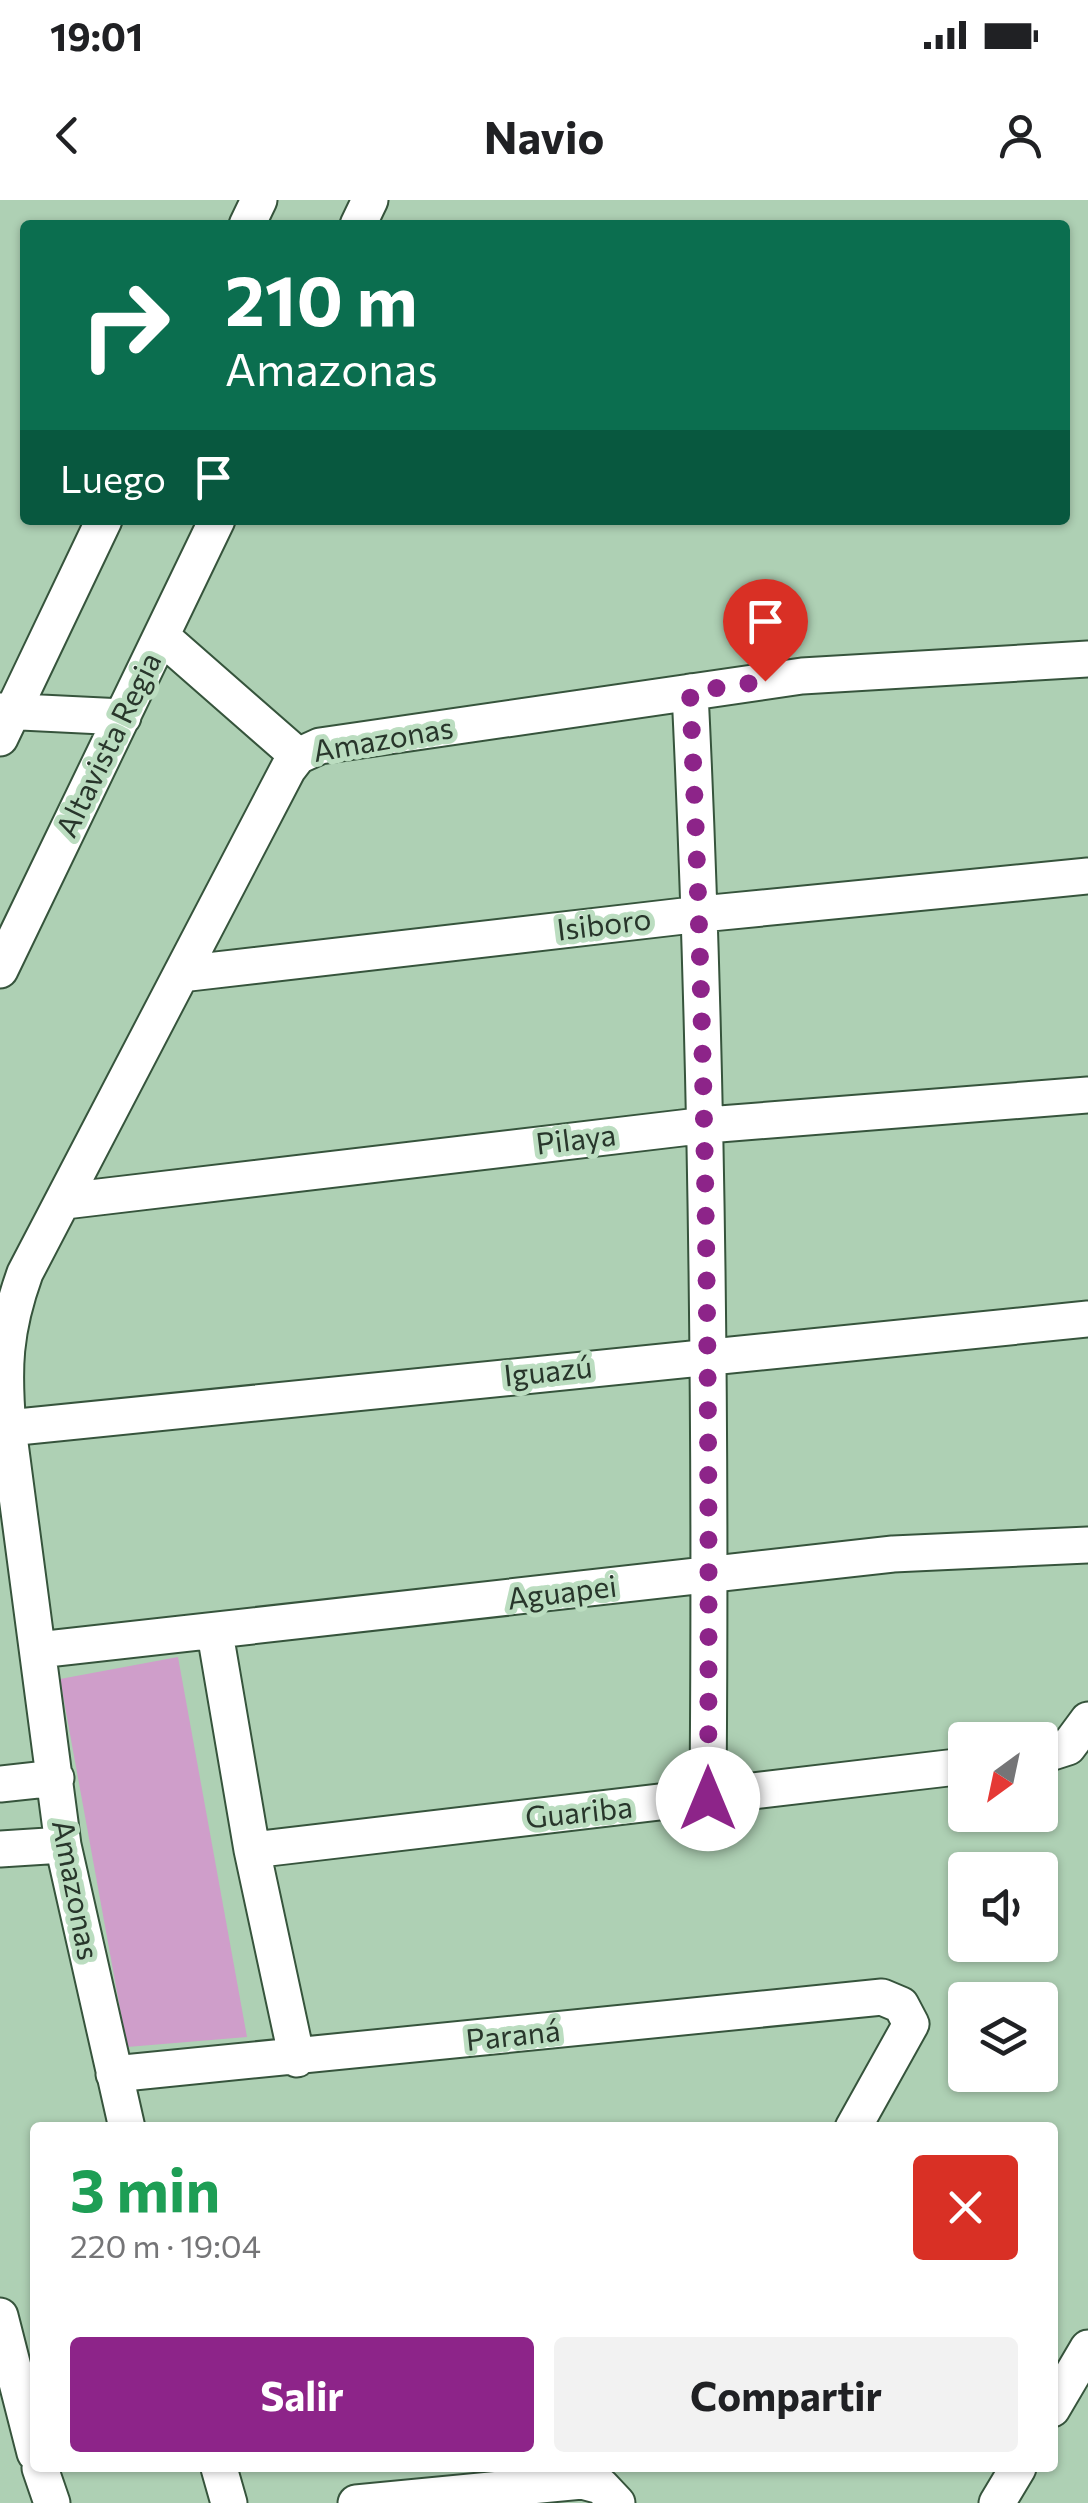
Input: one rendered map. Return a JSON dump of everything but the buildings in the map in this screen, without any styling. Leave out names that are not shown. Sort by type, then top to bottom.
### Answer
[{"type":"street","points":[[102,525],[4,720],[123,717]]},
{"type":"street","name":"Altavista Regia","points":[[0,970],[215,525]]},
{"type":"street","points":[[161,636],[298,756]]},
{"type":"street","name":"Amazonas","points":[[126,2122],[63,1845],[8,1428],[4,1370],[8,1321],[25,1273],[298,756],[320,746],[802,676],[1088,658]]},
{"type":"street","points":[[690,692],[701,914],[711,1355],[708,1799]]},
{"type":"street","name":"Isiboro","points":[[181,974],[701,914],[1088,876]]},
{"type":"street","name":"Pilaya","points":[[64,1201],[707,1125],[1088,1095]]},
{"type":"street","name":"Iguazú","points":[[8,1428],[1088,1318]]},
{"type":"street","name":"Aguapei","points":[[38,1650],[894,1554],[1088,1545]]},
{"type":"street","points":[[215,1633],[252,1850],[297,2059]]},
{"type":"street","points":[[1058,1748],[1078,1736],[1088,1720]]},
{"type":"street","name":"Guariba","points":[[252,1850],[948,1768]]},
{"type":"street","points":[[0,1784],[56,1778]]},
{"type":"street","points":[[0,1849],[63,1845]]},
{"type":"street","name":"Paraná","points":[[114,2074],[297,2059],[882,1997],[908,2012],[908,2034],[856,2122]]},
{"type":"street","points":[[0,2316],[26,2449]]},
{"type":"street","points":[[1058,2399],[1088,2348]]},
{"type":"street","points":[[37,2472],[52,2503]]},
{"type":"street","points":[[220,2472],[229,2503]]},
{"type":"street","points":[[997,2503],[1016,2472]]},
{"type":"street","points":[[356,2503],[582,2481],[614,2498]]},
{"type":"shaded area","points":[[178,1657],[247,2037],[127,2047],[60,1679]]},
{"type":"route","points":[[708,1799],[711,1355],[701,914],[690,692],[765,681]]}]
